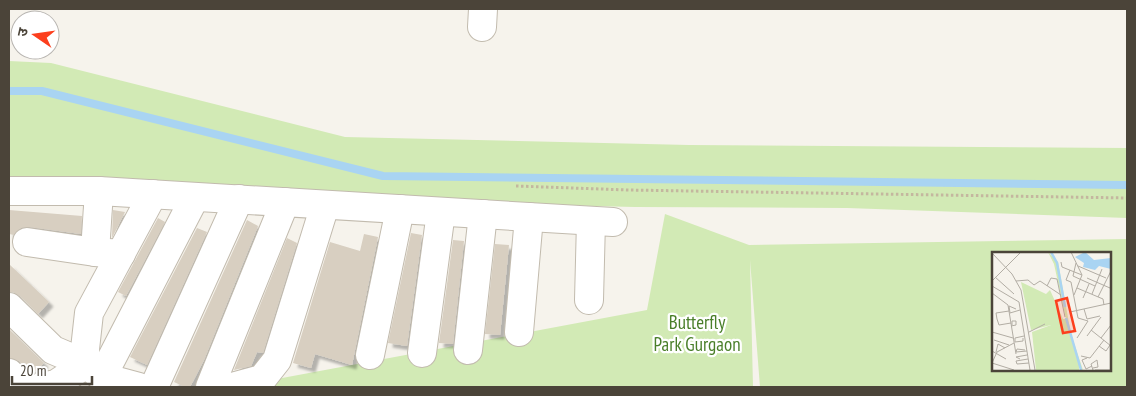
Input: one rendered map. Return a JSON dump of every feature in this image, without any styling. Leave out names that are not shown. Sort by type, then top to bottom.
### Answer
[{"type":"street","points":[[9,191],[99,191],[602,222],[589,300]]},
{"type":"street","points":[[99,191],[108,253]]},
{"type":"street","points":[[94,370],[85,349],[89,314],[108,253],[153,194]]},
{"type":"street","points":[[42,387],[94,370],[195,197]]},
{"type":"street","points":[[154,387],[239,199]]},
{"type":"street","points":[[210,387],[285,202]]},
{"type":"street","points":[[232,387],[262,378],[277,360],[325,205]]},
{"type":"street","points":[[370,355],[400,209]]},
{"type":"street","points":[[422,352],[441,212]]},
{"type":"street","points":[[468,350],[483,214]]},
{"type":"street","points":[[519,332],[528,217]]},
{"type":"street","points":[[27,242],[108,253]]},
{"type":"street","points":[[9,307],[53,350],[94,370],[139,387]]},
{"type":"street","points":[[9,373],[24,387]]},
{"type":"path","points":[[510,186],[628,190],[1127,198]]},
{"type":"green space","points":[[9,61],[51,63],[345,137],[689,145],[1127,148],[1127,218],[847,208],[635,207],[387,201],[9,180]]},
{"type":"green space","name":"Butterfly Park Gurgaon","points":[[665,214],[749,245],[1127,239],[1127,387],[760,387],[750,260],[753,387],[234,387],[647,310]]},
{"type":"building","points":[[9,210],[82,216],[81,234],[29,227],[21,228],[14,235],[9,234]]},
{"type":"building","points":[[113,210],[125,212],[112,238]]},
{"type":"building","points":[[158,218],[165,222],[126,296],[118,292]]},
{"type":"building","points":[[247,220],[258,226],[204,360],[190,387],[185,387],[174,382]]},
{"type":"building","points":[[197,228],[207,232],[147,365],[130,357]]},
{"type":"building","points":[[411,233],[422,235],[407,346],[388,343]]},
{"type":"building","points":[[364,234],[378,237],[352,365],[315,354],[311,368],[293,363],[330,242],[360,251]]},
{"type":"building","points":[[287,238],[297,243],[263,353],[257,352],[251,366],[234,370]]},
{"type":"building","points":[[453,240],[464,241],[453,344],[439,343]]},
{"type":"building","points":[[495,244],[509,245],[500,335],[485,334]]},
{"type":"building","points":[[9,264],[49,302],[38,314],[20,296],[9,292]]},
{"type":"building","points":[[9,329],[44,363],[33,374],[19,361],[9,358]]},
{"type":"waterway","points":[[9,91],[42,91],[383,176],[1127,185]]}]
